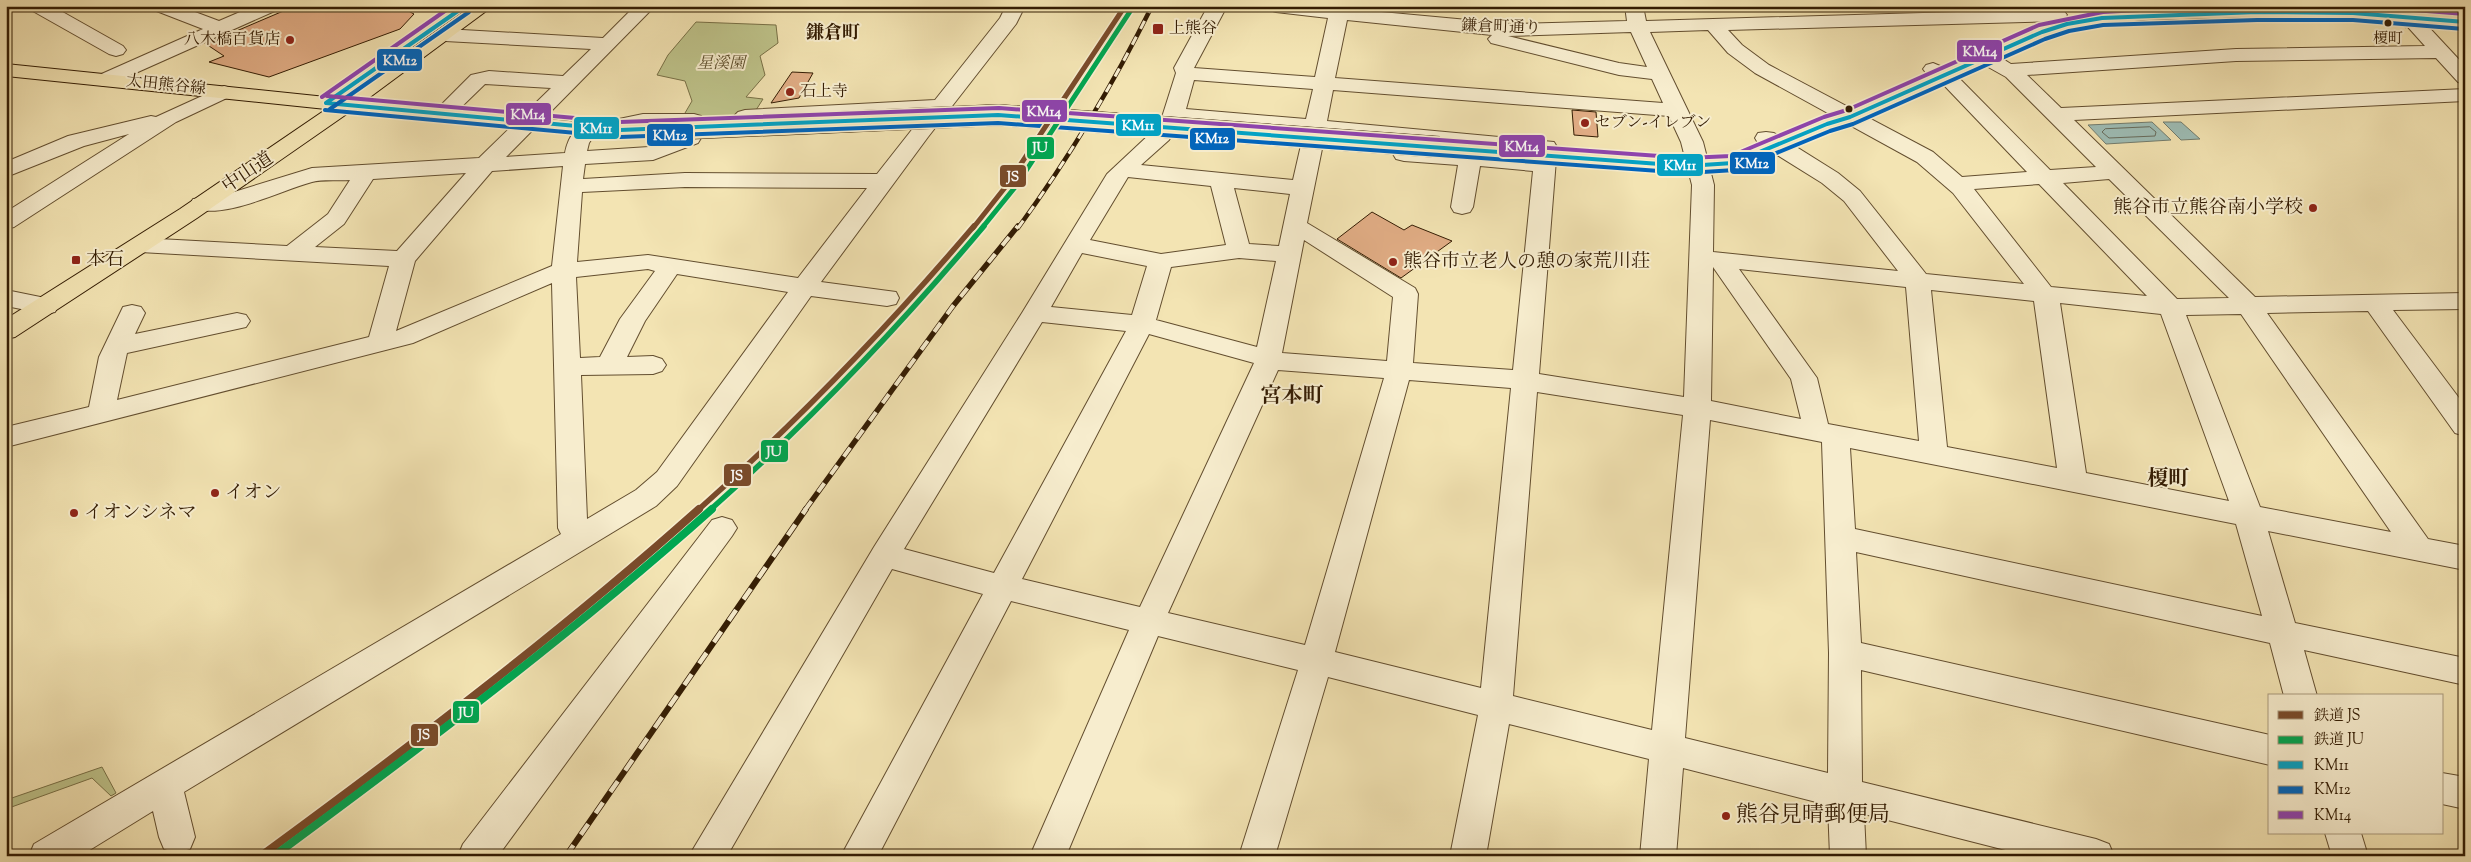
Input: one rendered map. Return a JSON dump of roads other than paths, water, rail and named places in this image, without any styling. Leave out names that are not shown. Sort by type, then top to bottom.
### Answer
[{"type":"main road","name":"中山道","points":[[6,317],[326,103],[465,6]]},
{"type":"main road","name":"中山道","points":[[6,331],[27,303],[140,245],[349,104],[484,6]]},
{"type":"main road","points":[[1979,54],[2008,34],[2046,16],[2195,6]]},
{"type":"main road","points":[[2374,6],[2465,14]]},
{"type":"main road","points":[[2046,16],[2067,24],[2110,18],[2257,12],[2353,13],[2465,22]]},
{"type":"main road","points":[[1979,54],[2046,16]]},
{"type":"main road","name":"太田熊谷線","points":[[6,70],[595,129],[658,130],[937,116],[998,116],[1438,147],[1545,160],[1700,165],[1733,163],[1772,141],[1828,124],[1844,113],[1979,54]]},
{"type":"street","points":[[38,6],[116,50]]},
{"type":"street","points":[[161,6],[222,28]]},
{"type":"street","points":[[104,80],[270,6]]},
{"type":"street","points":[[380,343],[403,259],[485,165],[646,6]]},
{"type":"street","points":[[47,856],[579,540],[646,498],[667,479],[802,288],[886,181],[940,106],[1008,20],[1016,6]]},
{"type":"street","points":[[713,852],[885,555],[1122,170],[1168,124],[1186,73],[1184,68],[1218,6]]},
{"type":"street","name":"鎌倉町通り","points":[[1276,6],[1339,10],[1486,29],[1714,25],[1807,14],[1971,16]]},
{"type":"street","points":[[1452,26],[1455,6]]},
{"type":"street","points":[[1634,6],[1638,27],[1692,142],[1700,165],[1712,259],[1697,408],[1658,856]]},
{"type":"street","points":[[1048,856],[1148,620],[1268,360],[1339,10]]},
{"type":"street","points":[[1971,16],[2046,16]]},
{"type":"street","points":[[1971,16],[1990,18],[2046,16]]},
{"type":"street","points":[[1990,18],[2008,34]]},
{"type":"street","points":[[1714,25],[1719,34],[1742,55],[1920,155],[1957,184],[2044,294],[2047,301],[2073,481]]},
{"type":"street","points":[[2417,26],[2465,78]]},
{"type":"street","points":[[1486,29],[1487,35],[1512,43],[1639,73],[1659,73]]},
{"type":"street","points":[[445,35],[608,44]]},
{"type":"street","points":[[2009,70],[2236,55],[2441,52]]},
{"type":"street","points":[[1979,54],[2009,70],[2248,304],[2418,548]]},
{"type":"street","points":[[1939,72],[2046,176],[2171,306],[2249,516],[2300,694]]},
{"type":"street","points":[[1186,73],[1677,110]]},
{"type":"street","points":[[444,114],[478,79],[489,77],[568,83]]},
{"type":"street","points":[[6,222],[169,118],[224,92]]},
{"type":"street","points":[[2056,115],[2465,95]]},
{"type":"street","points":[[579,540],[573,528],[564,271],[571,186],[578,142],[595,129],[643,120],[686,120],[940,106]]},
{"type":"street","points":[[6,170],[76,141],[169,118]]},
{"type":"street","points":[[1168,124],[1312,136],[1538,145],[1546,147],[1496,706],[1468,856]]},
{"type":"street","points":[[595,129],[629,140],[926,126]]},
{"type":"street","points":[[1312,136],[1470,159],[1545,160]]},
{"type":"street","points":[[201,204],[224,203],[312,175],[575,160],[653,153],[690,138]]},
{"type":"street","points":[[1772,141],[1830,178],[1852,196],[1918,280],[1934,454]]},
{"type":"street","points":[[1462,207],[1470,159]]},
{"type":"street","points":[[1122,170],[1302,188]]},
{"type":"street","points":[[1957,184],[2114,172]]},
{"type":"street","points":[[292,253],[336,219],[366,173]]},
{"type":"street","points":[[571,186],[684,180],[886,181]]},
{"type":"street","points":[[1221,181],[1239,251]]},
{"type":"street","points":[[1256,856],[1316,661],[1399,370],[1406,294],[1303,229],[1295,226]]},
{"type":"street","points":[[140,245],[403,259]]},
{"type":"street","points":[[1076,245],[1161,261],[1239,251],[1290,254]]},
{"type":"street","points":[[1712,259],[2171,306],[2465,301]]},
{"type":"street","points":[[1712,259],[1804,378],[1815,420],[1825,432],[1842,538],[1845,654],[1845,794],[1848,856]]},
{"type":"street","points":[[859,856],[1142,324],[1161,261]]},
{"type":"street","points":[[6,437],[404,338],[552,274],[564,271],[648,262],[802,288],[887,298]]},
{"type":"street","points":[[609,366],[633,319],[671,266]]},
{"type":"street","points":[[2374,302],[2465,426]]},
{"type":"street","points":[[101,413],[116,347],[132,313]]},
{"type":"street","points":[[1035,313],[1142,324],[1268,360],[1524,381],[1697,408],[2465,558]]},
{"type":"street","points":[[116,347],[193,339],[237,321]]},
{"type":"street","points":[[567,367],[653,365]]},
{"type":"street","points":[[476,856],[722,528]]},
{"type":"street","points":[[1842,538],[2465,672]]},
{"type":"street","points":[[885,555],[1002,587],[1316,661],[2096,856]]},
{"type":"street","points":[[1845,654],[2268,750]]},
{"type":"street","points":[[164,786],[177,837]]},
{"type":"street","points":[[2444,789],[2465,794]]},
{"type":"street","points":[[2343,834],[2350,856]]},
{"type":"water","points":[[2152,122],[2171,140],[2106,144],[2088,125]]},
{"type":"water","points":[[2163,122],[2181,122],[2200,139],[2181,140]]},
{"type":"tunnel","points":[[2400,6],[2417,26]]},
{"type":"railway","points":[[1018,228],[1090,120],[1152,6]]},
{"type":"railway","points":[[805,510],[953,306],[1018,226]]},
{"type":"railway","points":[[566,856],[806,509]]},
{"type":"rail line","name":"JS","points":[[261,856],[460,708],[556,631],[651,552],[742,470],[831,385],[915,295],[996,200],[1125,6]]},
{"type":"rail line","name":"JU","points":[[274,856],[471,709],[567,633],[661,554],[752,473],[840,387],[924,298],[1010,195],[1131,10]]},
{"type":"place","name":"榎町","points":[[2388,23]]},
{"type":"place","name":"上熊谷","points":[[1158,29]]},
{"type":"place","name":"八木橋百貨店","points":[[290,40]]},
{"type":"place","name":"石上寺","points":[[790,92]]},
{"type":"place","name":"セブン-イレブン","points":[[1585,123]]},
{"type":"place","name":"熊谷市立熊谷南小学校","points":[[2313,208]]},
{"type":"place","name":"本石","points":[[76,260]]},
{"type":"place","name":"熊谷市立老人の憩の家荒川荘","points":[[1393,262]]},
{"type":"place","name":"イオン","points":[[215,493]]},
{"type":"place","name":"イオンシネマ","points":[[74,513]]},
{"type":"place","name":"熊谷見晴郵便局","points":[[1726,816]]},
{"type":"district","name":"鎌倉町","points":[[833,34]]},
{"type":"district","name":"宮本町","points":[[1292,397]]},
{"type":"district","name":"榎町","points":[[2168,480]]},
{"type":"park label","name":"星溪園","points":[[721,64]]}]
